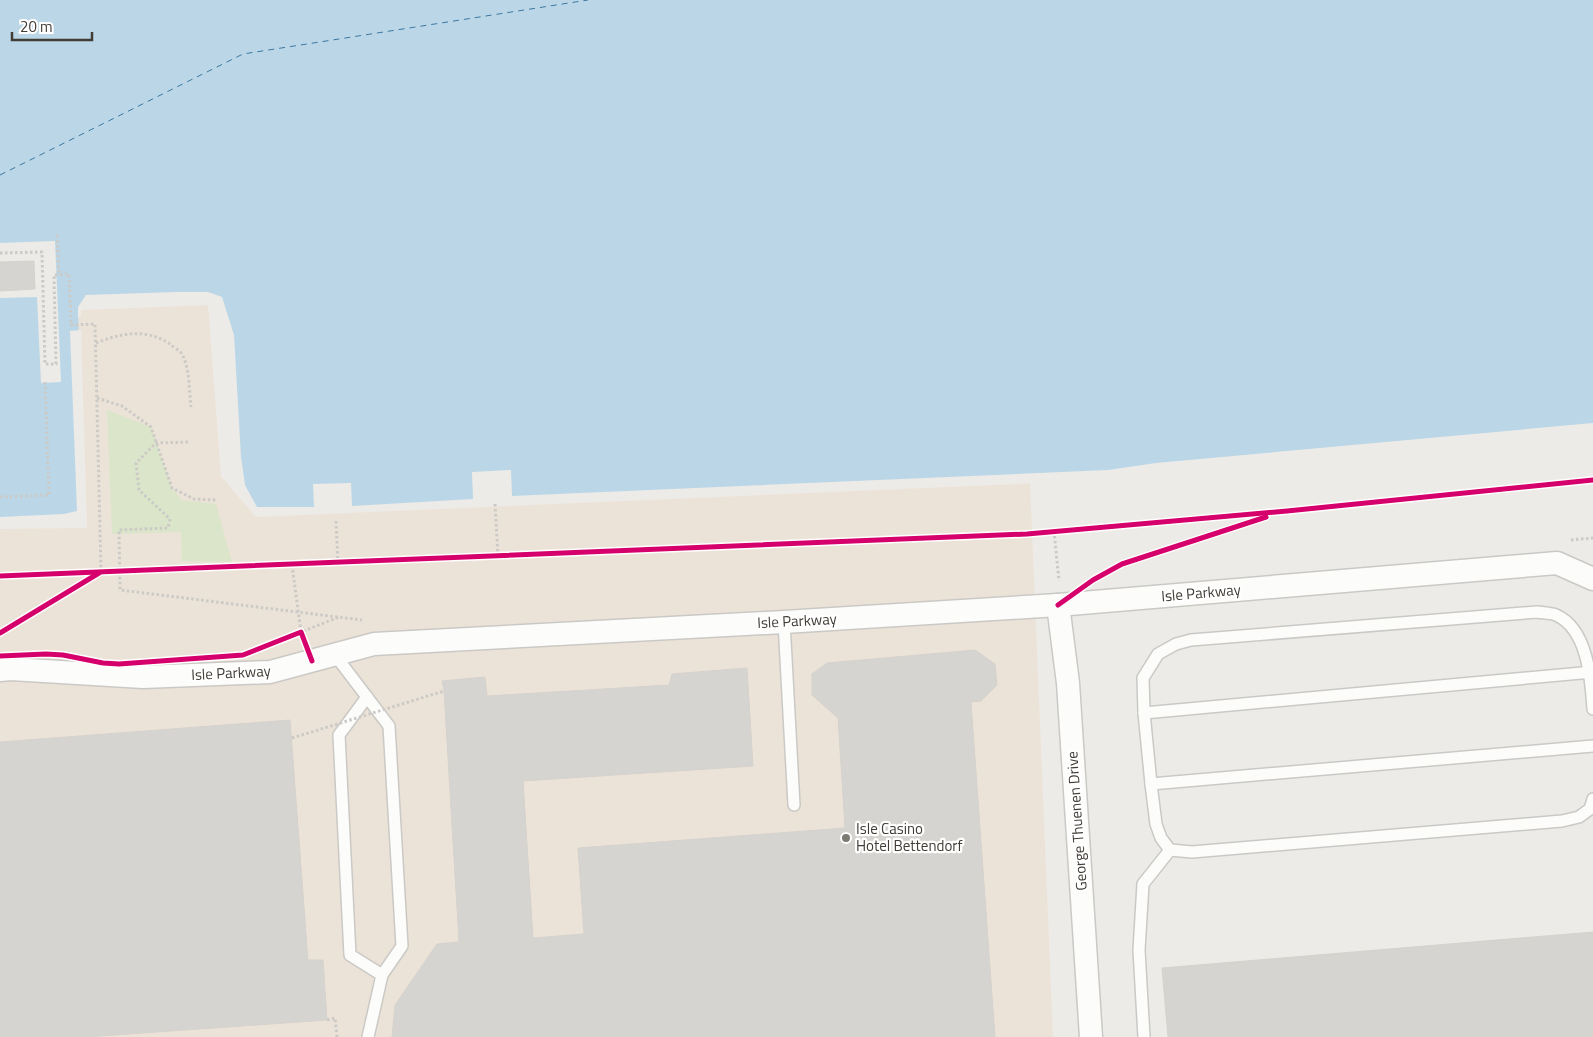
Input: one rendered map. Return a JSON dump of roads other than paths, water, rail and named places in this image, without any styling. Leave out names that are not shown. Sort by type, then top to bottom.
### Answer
[{"type":"street","name":"Isle Parkway","points":[[0,670],[143,677],[270,672],[374,644],[784,622],[1059,596],[1557,563],[1593,579]]},
{"type":"street","name":"George Thuenen Drive","points":[[1059,596],[1068,683],[1091,1037]]},
{"type":"lane","points":[[1593,709],[1592,672],[1584,649],[1570,625],[1556,615],[1537,612],[1191,640],[1176,644],[1158,654],[1143,678],[1144,713],[1156,824],[1161,838],[1170,850],[1192,852],[1562,821],[1579,817],[1590,809],[1593,799]]},
{"type":"lane","points":[[784,622],[794,805]]},
{"type":"lane","points":[[334,655],[389,726],[402,946],[382,975],[368,1037]]},
{"type":"lane","points":[[1144,713],[1592,672]]},
{"type":"lane","points":[[367,697],[340,735],[350,955],[382,975]]},
{"type":"lane","points":[[1151,784],[1593,746]]},
{"type":"lane","points":[[1144,1037],[1139,950],[1143,884],[1170,850]]},
{"type":"water","points":[[0,0],[1593,0],[1593,430],[1168,471],[256,515],[223,475],[210,303],[78,308],[85,526],[0,527]]},
{"type":"place","name":"Isle Casino Hotel Bettendorf","points":[[846,838]]}]
